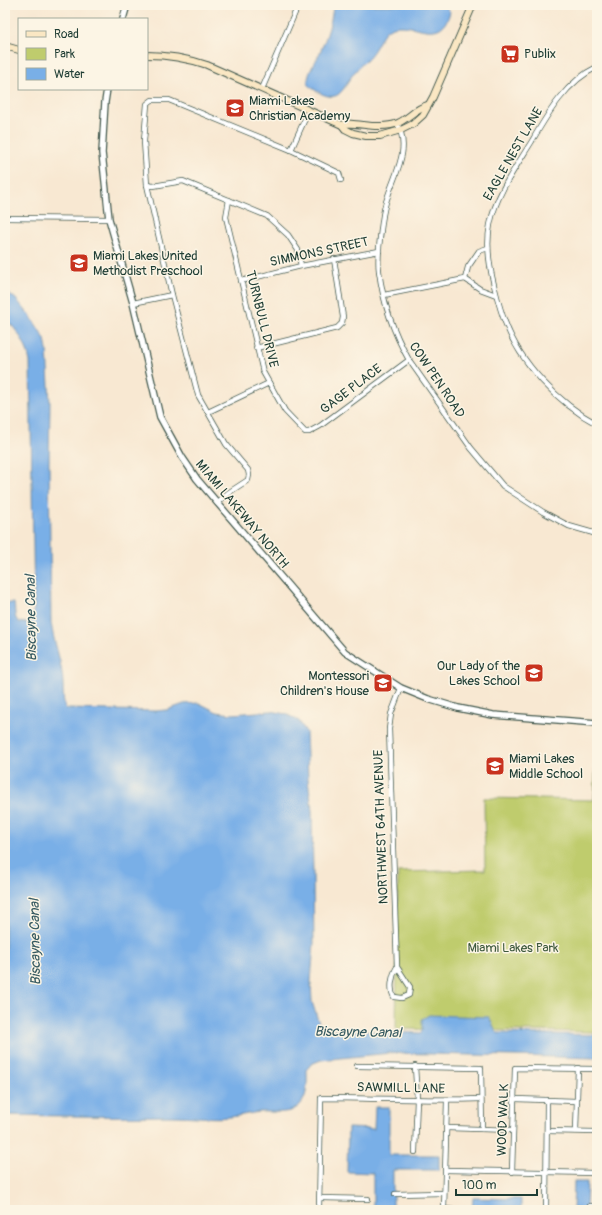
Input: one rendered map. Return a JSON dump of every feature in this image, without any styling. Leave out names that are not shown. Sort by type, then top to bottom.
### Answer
[{"type":"main road","points":[[148,55],[167,55],[185,58],[207,65],[342,125],[345,130],[366,136],[380,136],[401,130],[413,124],[427,110],[474,5]]},
{"type":"main road","points":[[5,46],[18,50]]},
{"type":"main road","points":[[342,125],[346,122],[366,126],[379,126],[397,123],[410,116],[421,107],[428,105]]},
{"type":"street","points":[[123,18],[127,5]]},
{"type":"street","points":[[262,89],[297,8],[296,5]]},
{"type":"street","name":"EAGLE NEST LANE","points":[[597,67],[574,83],[557,101],[540,127],[504,188],[494,210],[490,226],[488,248],[490,270],[496,295],[508,329],[520,352],[555,394],[574,410],[597,424]]},
{"type":"street","name":"MIAMI LAKEWAY NORTH","points":[[107,90],[102,153],[109,219],[133,303],[160,417],[182,457],[197,479],[345,652],[401,688],[428,699],[458,708],[493,715],[597,723]]},
{"type":"street","points":[[217,503],[228,492],[248,480],[249,475],[248,470],[226,444],[198,394],[172,295],[147,185],[144,141],[148,104],[152,100],[169,100],[291,150],[339,173],[341,180]]},
{"type":"street","points":[[291,150],[309,110]]},
{"type":"street","name":"COW PEN ROAD","points":[[397,123],[401,130],[403,152],[399,169],[387,196],[382,222],[378,270],[389,319],[400,344],[409,360],[471,448],[503,486],[543,512],[569,526],[597,534]]},
{"type":"street","points":[[147,185],[154,186],[183,181],[267,216],[288,235],[298,250],[301,266]]},
{"type":"street","name":"TURNBULL DRIVE","points":[[229,200],[226,217],[256,348],[263,372],[284,410],[305,432]]},
{"type":"street","points":[[5,218],[109,219]]},
{"type":"street","points":[[465,279],[468,267],[479,251],[488,248]]},
{"type":"street","name":"SIMMONS STREET","points":[[241,281],[301,266],[379,251]]},
{"type":"street","points":[[256,348],[337,328],[342,323],[343,317],[334,259]]},
{"type":"street","points":[[384,295],[465,279],[480,289],[496,295]]},
{"type":"street","points":[[133,303],[172,295]]},
{"type":"street","name":"GAGE PLACE","points":[[305,432],[309,432],[320,426],[409,360]]},
{"type":"street","points":[[208,412],[269,383]]},
{"type":"street","name":"NORTHWEST 64TH AVENUE","points":[[397,967],[410,987],[409,994],[402,998],[394,997],[391,992],[397,967],[389,729],[391,714],[401,688]]},
{"type":"street","points":[[357,1066],[481,1068],[482,1129]]},
{"type":"street","points":[[415,1066],[415,1152]]},
{"type":"street","name":"WOOD WALK","points":[[512,1172],[515,1068],[578,1068]]},
{"type":"street","points":[[576,1131],[578,1068],[597,1069]]},
{"type":"street","name":"SAWMILL LANE","points":[[320,1198],[321,1098],[416,1098],[447,1100],[481,1099]]},
{"type":"street","points":[[515,1099],[577,1101]]},
{"type":"street","points":[[447,1100],[444,1210],[454,1210]]},
{"type":"street","points":[[546,1210],[547,1101]]},
{"type":"street","points":[[447,1128],[513,1130]]},
{"type":"street","points":[[547,1131],[597,1132]]},
{"type":"street","points":[[446,1170],[597,1173]]},
{"type":"street","points":[[395,1194],[444,1193]]},
{"type":"street","points":[[319,1210],[320,1198],[368,1199]]},
{"type":"street","points":[[590,1206],[597,1206]]},
{"type":"green space","name":"Miami Lakes Park","points":[[597,735],[597,1032],[396,1029],[398,872],[485,870],[484,798],[594,800]]},
{"type":"water","points":[[333,5],[445,5],[450,12],[446,22],[440,28],[434,30],[401,26],[393,27],[387,30],[371,54],[354,73],[342,91],[336,95],[328,96],[308,85],[308,81],[310,72],[327,34],[332,17]]},
{"type":"water","name":"Biscayne Canal","points":[[5,291],[16,299],[31,317],[45,339],[47,350],[50,403],[49,463],[51,623],[63,677],[65,708],[156,711],[167,710],[184,704],[199,703],[217,712],[232,714],[271,711],[286,714],[299,721],[306,732],[308,779],[312,810],[314,943],[311,981],[312,1002],[321,1029],[420,1033],[422,1031],[422,1019],[429,1015],[489,1017],[497,1033],[597,1035],[597,1058],[390,1053],[321,1060],[311,1064],[307,1069],[305,1096],[300,1105],[288,1111],[260,1112],[234,1117],[216,1118],[172,1116],[5,1115],[5,603],[14,603],[16,618],[18,621],[24,623],[30,622],[32,619],[34,608],[30,362],[27,350],[21,338],[5,319]]},
{"type":"water","points":[[375,1107],[389,1107],[389,1155],[439,1155],[439,1170],[393,1170],[393,1210],[373,1210],[373,1173],[347,1172],[348,1128],[374,1129]]},
{"type":"water","points":[[574,1182],[587,1182],[586,1210],[573,1210]]},
{"type":"water","points":[[473,1198],[521,1199],[521,1210],[472,1210]]},
{"type":"place","name":"Publix","points":[[510,54]]},
{"type":"place","name":"Miami Lakes Christian Academy","points":[[235,108]]},
{"type":"place","name":"Miami Lakes United Methodist Preschool","points":[[79,263]]},
{"type":"place","name":"Our Lady of the Lakes School","points":[[534,673]]},
{"type":"place","name":"Montessori Children's House","points":[[383,683]]},
{"type":"place","name":"Miami Lakes Middle School","points":[[495,766]]}]
